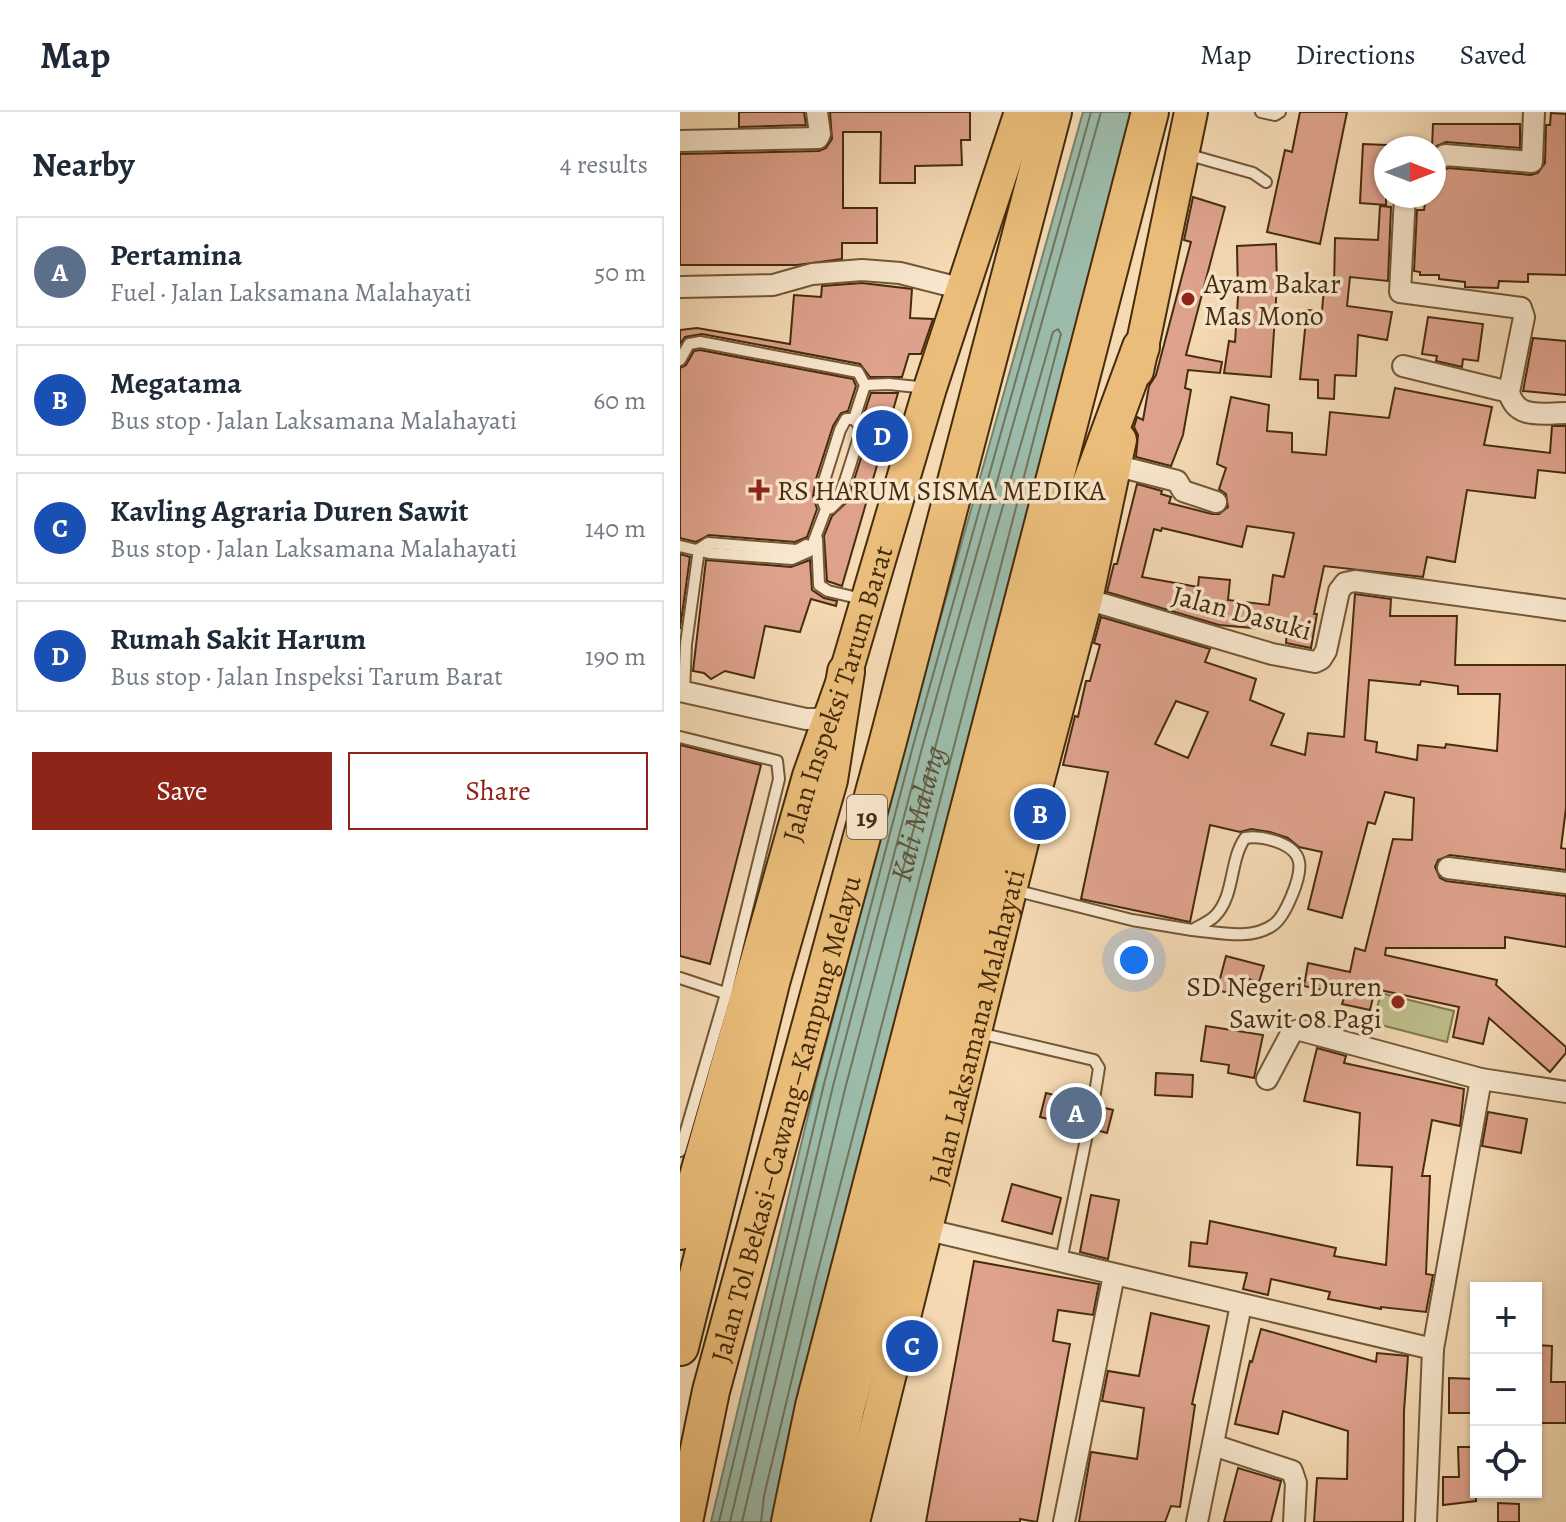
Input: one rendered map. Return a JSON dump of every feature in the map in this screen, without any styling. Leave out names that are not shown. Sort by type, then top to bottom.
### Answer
[{"type":"highway","name":"Jalan Tol Bekasi–Cawang–Kampung Melayu","points":[[684,1522],[711,1391],[884,756],[1053,112]]},
{"type":"highway","points":[[790,1522],[814,1406],[1150,112]]},
{"type":"highway","points":[[821,1522],[846,1408],[1019,730],[1087,494],[1141,347]]},
{"type":"highway","points":[[680,1347],[749,990],[829,780],[846,672]]},
{"type":"main road","name":"Jalan Inspeksi Tarum Barat","points":[[680,1233],[809,776],[846,672],[930,388],[1021,112]]},
{"type":"main road","name":"Jalan Laksamana Malahayati","points":[[853,1522],[924,1229],[1086,599],[1191,112]]},
{"type":"street","points":[[680,141],[818,138],[817,112]]},
{"type":"street","points":[[1446,155],[1532,162],[1534,112]]},
{"type":"street","points":[[1404,208],[1400,292],[1521,308],[1524,317],[1509,392],[1517,409],[1566,413]]},
{"type":"street","points":[[680,287],[773,285],[812,274],[862,270],[900,273],[963,289]]},
{"type":"street","points":[[1403,366],[1509,392]]},
{"type":"street","points":[[1114,465],[1177,481],[1183,491],[1216,502]]},
{"type":"street","name":"Jalan Dasuki","points":[[1086,599],[1272,654],[1315,662],[1326,651],[1339,591],[1345,583],[1355,581],[1566,610]]},
{"type":"street","points":[[682,692],[806,719],[817,719],[829,713]]},
{"type":"street","points":[[1448,868],[1566,883]]},
{"type":"street","points":[[1267,1079],[1292,1032],[1300,1030],[1481,1079],[1566,1092]]},
{"type":"street","points":[[1426,1522],[1433,1349],[1481,1079]]},
{"type":"street","points":[[924,1229],[1433,1349]]},
{"type":"street","points":[[1064,1522],[1114,1275]]},
{"type":"street","points":[[1197,1522],[1241,1305]]},
{"type":"street","points":[[1213,1445],[1292,1471],[1296,1483],[1294,1522]]},
{"type":"lane","points":[[1261,112],[1275,115],[1280,112]]},
{"type":"lane","points":[[1180,152],[1253,173],[1266,182]]},
{"type":"lane","points":[[680,360],[689,344],[700,342],[858,372],[865,385],[854,419]]},
{"type":"lane","points":[[865,385],[930,388]]},
{"type":"lane","points":[[680,546],[709,553],[792,559],[810,551],[826,509],[821,497],[836,442],[846,419],[854,419]]},
{"type":"lane","points":[[826,509],[839,500],[860,434],[859,425],[854,419]]},
{"type":"lane","points":[[817,538],[819,585],[828,591],[868,600]]},
{"type":"lane","points":[[682,692],[683,644],[699,549]]},
{"type":"lane","points":[[680,737],[777,761],[779,779],[749,990],[680,1151]]},
{"type":"lane","points":[[1012,889],[1132,920],[1192,930],[1237,934],[1255,932],[1274,925],[1286,910],[1297,881],[1299,863],[1295,854],[1287,846],[1245,838],[1239,847],[1227,894],[1215,916],[1192,930]]},
{"type":"lane","points":[[680,978],[749,990]]},
{"type":"lane","points":[[975,1032],[1094,1060],[1099,1068],[1093,1105]]},
{"type":"lane","points":[[1061,1261],[1088,1129]]},
{"type":"green space","points":[[1381,993],[1454,1011],[1447,1042],[1373,1023]]},
{"type":"water","name":"Kali Malang","points":[[1083,112],[1150,112],[791,1522],[711,1522],[816,1082],[905,744]]},
{"type":"building","points":[[739,112],[804,112],[806,125],[739,127]]},
{"type":"building","points":[[830,112],[970,112],[970,140],[961,140],[962,165],[915,166],[915,183],[880,183],[881,132],[843,132],[843,208],[877,208],[877,243],[842,243],[842,259],[797,265],[680,265],[680,154],[819,151],[826,148],[832,139]]},
{"type":"building","points":[[1300,112],[1347,112],[1320,244],[1267,232],[1285,150],[1292,152]]},
{"type":"building","points":[[1551,113],[1566,114],[1566,275],[1528,274],[1528,282],[1499,281],[1498,288],[1465,287],[1465,282],[1439,279],[1439,275],[1420,275],[1420,272],[1414,271],[1417,210],[1446,208],[1446,169],[1538,173],[1545,163],[1546,125],[1550,125]]},
{"type":"building","points":[[1433,124],[1520,124],[1520,148],[1446,142],[1446,136],[1432,136]]},
{"type":"building","points":[[1363,144],[1374,144],[1374,204],[1360,203]]},
{"type":"building","points":[[1193,197],[1225,207],[1186,355],[1222,362],[1220,373],[1188,370],[1185,388],[1191,390],[1183,435],[1171,466],[1136,457],[1138,435],[1134,427],[1137,417],[1143,420],[1149,386],[1156,375],[1191,242],[1184,240]]},
{"type":"building","points":[[1380,208],[1391,208],[1388,281],[1350,277],[1347,306],[1392,312],[1387,340],[1358,335],[1356,376],[1335,375],[1334,399],[1318,398],[1318,380],[1300,379],[1307,310],[1322,311],[1324,288],[1334,289],[1335,238],[1378,240]]},
{"type":"building","points":[[1276,244],[1277,285],[1271,377],[1224,373],[1229,341],[1235,342],[1237,246]]},
{"type":"building","points":[[862,283],[912,289],[910,318],[933,319],[921,354],[909,354],[902,377],[870,377],[860,364],[702,334],[685,337],[680,344],[680,330],[697,328],[790,344],[794,295],[821,297],[822,286]]},
{"type":"building","points":[[1428,317],[1483,324],[1478,361],[1463,359],[1462,367],[1436,361],[1437,356],[1422,354]]},
{"type":"building","points":[[1533,338],[1566,341],[1566,395],[1523,391]]},
{"type":"building","points":[[694,351],[853,379],[856,386],[848,411],[841,413],[833,426],[816,479],[813,496],[817,509],[807,537],[795,542],[709,535],[696,542],[680,538],[680,368],[686,365]]},
{"type":"building","points":[[1395,388],[1492,407],[1484,445],[1550,453],[1552,426],[1566,426],[1566,473],[1538,470],[1535,498],[1467,490],[1455,562],[1427,557],[1423,577],[1324,566],[1311,648],[1286,643],[1287,631],[1219,625],[1107,592],[1137,484],[1162,491],[1161,494],[1171,497],[1169,503],[1212,514],[1219,514],[1228,507],[1226,494],[1219,489],[1226,468],[1217,464],[1231,397],[1269,405],[1267,431],[1292,433],[1292,452],[1326,455],[1330,412],[1389,418]],"holes":[[[1247,526],[1294,533],[1284,577],[1273,575],[1269,605],[1228,600],[1230,580],[1199,577],[1198,587],[1142,577],[1154,529],[1161,531],[1162,528],[1242,547]]]},
{"type":"building","points":[[871,393],[898,393],[842,586],[827,581],[824,536],[832,516],[847,502],[868,436],[863,417]]},
{"type":"building","points":[[680,554],[690,557],[680,629]]},
{"type":"building","points":[[706,560],[791,567],[810,560],[812,590],[824,598],[837,601],[836,606],[811,599],[800,632],[765,626],[754,678],[725,671],[711,679],[704,673],[693,671]]},
{"type":"building","points":[[1355,594],[1391,599],[1390,616],[1457,616],[1455,665],[1566,665],[1566,808],[1561,848],[1566,849],[1566,870],[1450,855],[1438,860],[1435,867],[1440,878],[1446,881],[1566,896],[1566,947],[1505,937],[1505,948],[1386,948],[1385,955],[1497,980],[1496,985],[1566,1047],[1566,1053],[1550,1072],[1489,1018],[1483,1044],[1453,1037],[1459,1007],[1375,989],[1370,1010],[1342,1004],[1345,995],[1304,986],[1308,963],[1350,972],[1355,948],[1365,951],[1393,839],[1412,840],[1414,798],[1385,792],[1375,824],[1368,822],[1342,918],[1308,909],[1322,852],[1299,847],[1288,838],[1270,832],[1251,829],[1240,832],[1210,825],[1190,922],[1081,899],[1108,772],[1063,765],[1075,716],[1078,717],[1086,681],[1090,681],[1100,645],[1094,643],[1101,617],[1210,649],[1205,662],[1256,679],[1250,700],[1284,714],[1271,745],[1305,755],[1308,733],[1344,737]],"holes":[[[1369,680],[1420,685],[1421,681],[1458,686],[1458,694],[1500,694],[1497,751],[1446,744],[1445,748],[1418,745],[1417,760],[1376,752],[1377,742],[1365,740]],[[1176,701],[1208,712],[1188,758],[1155,744]]]},
{"type":"building","points":[[680,745],[761,765],[710,964],[680,956]]},
{"type":"building","points":[[1226,956],[1264,966],[1259,982],[1249,979],[1244,997],[1217,990]]},
{"type":"building","points":[[1206,1026],[1263,1035],[1254,1078],[1228,1073],[1229,1065],[1201,1061]]},
{"type":"building","points":[[1317,1048],[1346,1056],[1344,1063],[1464,1089],[1460,1126],[1432,1120],[1422,1176],[1430,1176],[1426,1274],[1433,1275],[1426,1312],[1381,1309],[1328,1299],[1330,1292],[1271,1279],[1268,1295],[1243,1289],[1247,1273],[1189,1266],[1191,1242],[1207,1244],[1210,1221],[1336,1248],[1334,1256],[1386,1265],[1392,1167],[1357,1165],[1360,1113],[1304,1101]]},
{"type":"building","points":[[1156,1073],[1193,1075],[1192,1097],[1155,1095]]},
{"type":"building","points":[[1046,1093],[1085,1103],[1091,1113],[1101,1107],[1113,1110],[1107,1133],[1096,1130],[1090,1121],[1080,1127],[1040,1117]]},
{"type":"building","points":[[1488,1112],[1527,1119],[1521,1153],[1482,1146]]},
{"type":"building","points":[[1012,1184],[1061,1198],[1052,1234],[1002,1221]]},
{"type":"building","points":[[1091,1195],[1119,1200],[1108,1259],[1080,1252]]},
{"type":"building","points":[[974,1261],[1099,1284],[1093,1315],[1058,1310],[1053,1341],[1070,1344],[1037,1522],[1020,1519],[1020,1522],[926,1522]]},
{"type":"building","points":[[1151,1313],[1209,1326],[1192,1404],[1195,1405],[1180,1507],[1171,1506],[1165,1522],[1079,1522],[1091,1452],[1137,1459],[1144,1408],[1102,1401],[1108,1371],[1139,1376]]},
{"type":"building","points":[[1261,1329],[1376,1362],[1377,1353],[1408,1356],[1403,1522],[1314,1522],[1317,1478],[1347,1479],[1348,1431],[1283,1411],[1278,1434],[1235,1424]]},
{"type":"building","points":[[1542,1345],[1552,1346],[1551,1382],[1566,1382],[1566,1423],[1542,1423]]},
{"type":"building","points":[[1449,1378],[1470,1379],[1470,1413],[1449,1413]]},
{"type":"building","points":[[1458,1447],[1470,1447],[1470,1498],[1476,1498],[1476,1501],[1443,1505],[1443,1477],[1459,1477]]},
{"type":"building","points":[[1238,1468],[1281,1481],[1271,1522],[1224,1522]]},
{"type":"building","points":[[1498,1503],[1519,1504],[1519,1522],[1498,1522]]},
{"type":"place","name":"Ayam Bakar Mas Mono","points":[[1188,299]]},
{"type":"place","name":"Rumah Sakit Harum","points":[[882,436]]},
{"type":"place","name":"RS HARUM SISMA MEDIKA","points":[[759,490]]},
{"type":"place","name":"Megatama","points":[[1040,814]]},
{"type":"place","name":"SD Negeri Duren Sawit 08 Pagi","points":[[1398,1002]]},
{"type":"place","name":"Pertamina","points":[[1076,1113]]},
{"type":"place","name":"Kavling Agraria Duren Sawit","points":[[912,1346]]}]
